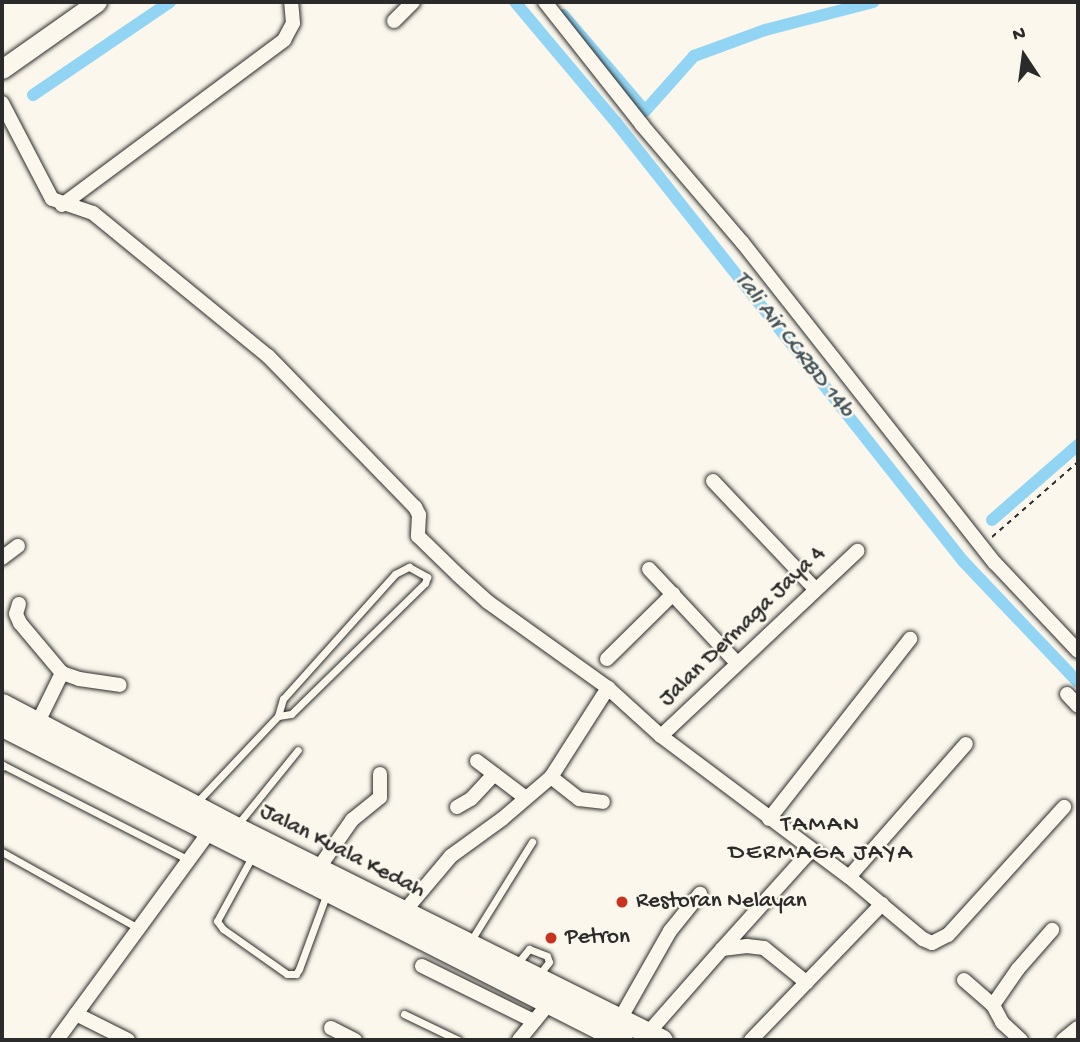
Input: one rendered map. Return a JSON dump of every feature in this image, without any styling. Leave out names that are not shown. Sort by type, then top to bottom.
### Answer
[{"type":"main road","name":"Jalan Kuala Kedah","points":[[2,704],[403,913],[470,942],[537,977],[621,1030]]},
{"type":"main road","name":"Jalan Kuala Kedah","points":[[3,731],[550,1002],[621,1030],[655,1037]]},
{"type":"main road","points":[[470,942],[468,955],[474,964]]},
{"type":"street","points":[[2,69],[97,2]]},
{"type":"street","points":[[62,205],[284,40],[293,23],[291,2]]},
{"type":"street","points":[[394,21],[413,2]]},
{"type":"street","points":[[545,2],[642,125],[742,242],[983,546],[1020,591],[1078,651]]},
{"type":"street","points":[[2,103],[46,191],[62,205],[93,213],[268,356],[415,508],[419,515],[418,533],[422,540],[488,602],[608,688],[661,736],[849,877],[923,939],[940,942],[1064,807]]},
{"type":"street","points":[[713,481],[815,589]]},
{"type":"street","points":[[2,558],[18,546]]},
{"type":"street","name":"Jalan Dermaga Jaya 4","points":[[661,736],[856,551]]},
{"type":"street","points":[[649,569],[736,662]]},
{"type":"street","points":[[607,659],[673,594]]},
{"type":"street","points":[[19,604],[16,614],[20,623],[62,673],[79,679],[120,685]]},
{"type":"street","points":[[769,819],[910,639]]},
{"type":"street","points":[[38,722],[62,673]]},
{"type":"street","points":[[403,913],[451,856],[551,777],[608,688]]},
{"type":"street","points":[[1067,694],[1078,706]]},
{"type":"street","points":[[849,877],[966,744]]},
{"type":"street","points":[[477,761],[526,798]]},
{"type":"street","points":[[318,869],[352,820],[380,797],[380,774]]},
{"type":"street","points":[[457,807],[471,799],[494,774]]},
{"type":"street","points":[[551,777],[579,799],[603,802]]},
{"type":"street","points":[[57,1040],[209,832]]},
{"type":"street","points":[[655,1037],[722,949],[811,850]]},
{"type":"street","points":[[621,1030],[670,931],[700,894]]},
{"type":"street","points":[[751,1040],[882,904]]},
{"type":"street","points":[[993,1005],[1018,969],[1052,930]]},
{"type":"street","points":[[722,949],[747,946],[764,948],[807,982]]},
{"type":"street","points":[[422,966],[534,1021]]},
{"type":"street","points":[[964,980],[993,1005],[1002,1022],[1021,1040]]},
{"type":"street","points":[[519,1040],[550,1002]]},
{"type":"street","points":[[76,1014],[128,1040]]},
{"type":"street","points":[[331,1028],[355,1040]]},
{"type":"street","points":[[1063,1040],[1078,1028]]},
{"type":"lane","points":[[194,805],[278,716],[283,699],[395,573],[409,567],[427,577],[425,583],[291,714],[278,716]]},
{"type":"lane","points":[[235,827],[298,750]]},
{"type":"lane","points":[[2,765],[189,860]]},
{"type":"lane","points":[[470,942],[532,842]]},
{"type":"lane","points":[[2,852],[139,928]]},
{"type":"lane","points":[[253,854],[217,921],[223,929],[287,974],[296,974],[299,970],[327,892]]},
{"type":"lane","points":[[404,1014],[458,1040]]},
{"type":"path","points":[[983,546],[1078,462]]},
{"type":"waterway","points":[[33,95],[170,2]]},
{"type":"waterway","name":"Tali Air CCRBD 14b","points":[[515,2],[615,121],[963,561],[1078,682]]},
{"type":"waterway","points":[[563,15],[645,111],[694,56],[765,30],[873,2]]},
{"type":"waterway","points":[[992,520],[1078,445]]},
{"type":"place","name":"Restoran Nelayan","points":[[622,902]]},
{"type":"place","name":"Petron","points":[[551,938]]},
{"type":"district","name":"TAMAN DERMAGA JAYA","points":[[821,840]]}]
